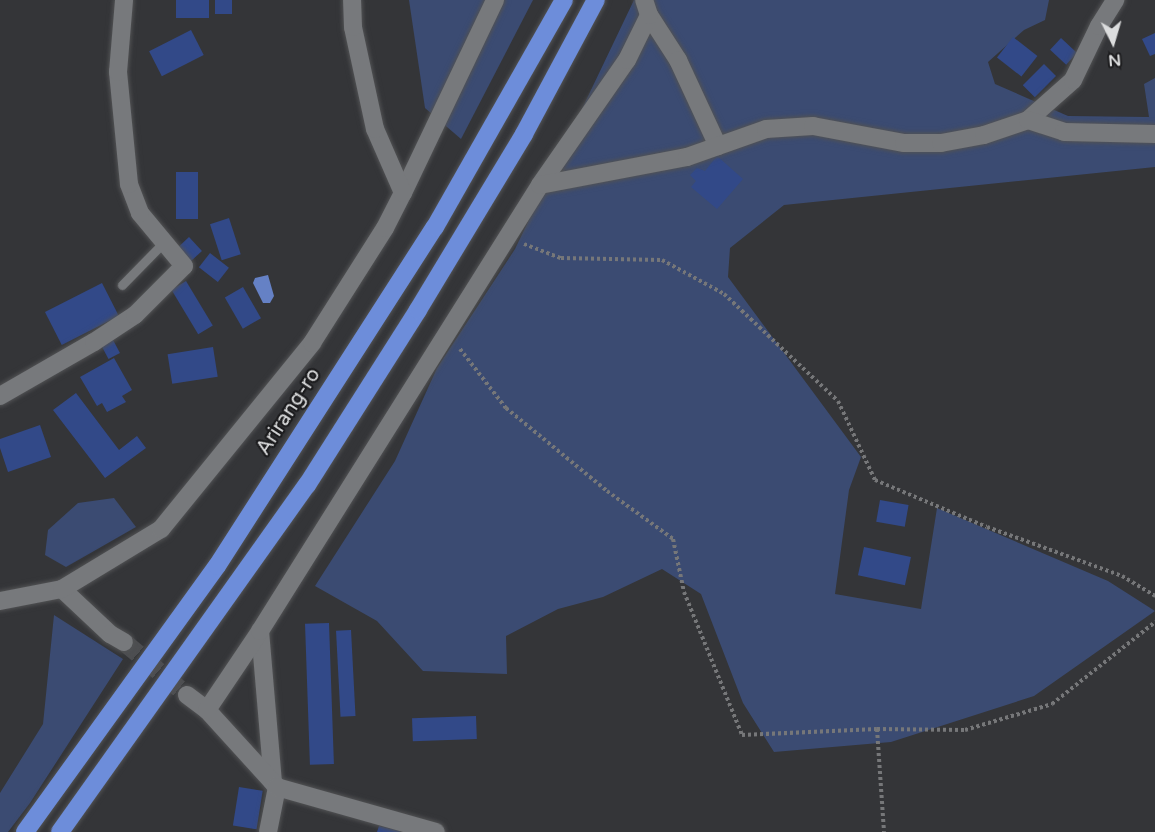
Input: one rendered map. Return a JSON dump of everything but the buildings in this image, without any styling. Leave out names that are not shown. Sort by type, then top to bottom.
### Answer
[{"type":"highway","name":"Arirang-ro","points":[[25,832],[223,556],[435,227],[564,0]]},
{"type":"highway","points":[[60,832],[307,485],[418,310],[524,134],[596,0]]},
{"type":"street","points":[[0,396],[94,342],[135,315],[184,266],[140,213],[129,184],[118,72],[124,0]]},
{"type":"street","points":[[352,0],[353,27],[375,129],[403,193]]},
{"type":"street","points":[[0,601],[62,589],[160,530],[312,343],[385,228],[495,0]]},
{"type":"street","points":[[540,185],[687,157],[766,129],[813,126],[904,143],[941,143],[984,135],[1028,120],[1073,80],[1099,26],[1115,0]]},
{"type":"street","points":[[646,8],[678,60],[718,146]]},
{"type":"street","points":[[207,710],[260,631],[540,185],[627,60],[646,8]]},
{"type":"street","points":[[1028,120],[1064,132],[1155,134]]},
{"type":"street","points":[[62,589],[110,634],[124,642]]},
{"type":"street","points":[[260,631],[275,784],[268,832]]},
{"type":"street","points":[[187,695],[207,710],[275,784],[436,832]]},
{"type":"lane","points":[[122,285],[164,242]]},
{"type":"path","points":[[507,238],[561,258],[662,260],[724,294],[838,400],[875,480],[987,527],[1122,576],[1155,596]]},
{"type":"path","points":[[447,333],[506,408],[607,491],[673,539],[684,592],[742,735],[877,729],[965,730],[1052,704],[1155,622]]},
{"type":"path","points":[[877,729],[884,832]]},
{"type":"shaded area","points":[[409,0],[533,0],[461,139],[425,108]]},
{"type":"shaded area","points":[[634,0],[1049,0],[1045,20],[1024,30],[988,62],[995,84],[1068,116],[1149,117],[1144,84],[1155,78],[1155,167],[784,205],[730,248],[728,277],[861,457],[849,490],[835,594],[921,609],[937,508],[1108,581],[1155,611],[1034,696],[891,742],[774,752],[743,703],[701,594],[662,569],[603,597],[558,609],[506,636],[507,674],[423,671],[377,621],[315,586],[395,461],[437,368],[515,249]]},
{"type":"shaded area","points":[[268,275],[274,296],[270,303],[263,303],[253,283],[255,278]]},
{"type":"shaded area","points":[[114,498],[136,527],[66,567],[45,555],[48,530],[78,503]]},
{"type":"shaded area","points":[[54,615],[123,659],[30,803],[8,832],[0,832],[0,793],[43,724]]},
{"type":"tunnel","points":[[124,642],[187,695]]}]
